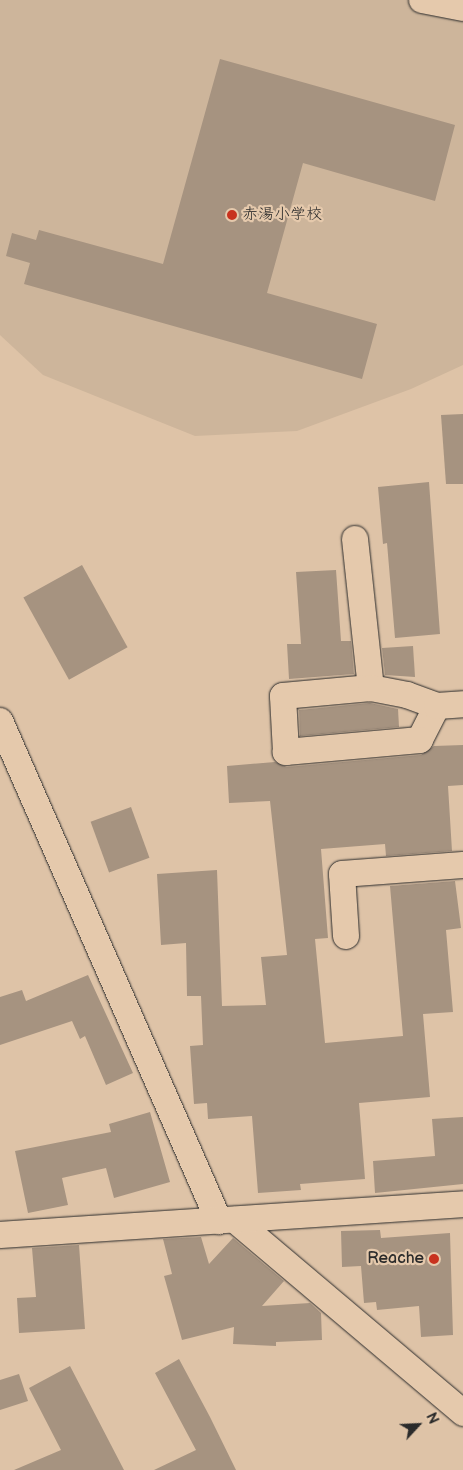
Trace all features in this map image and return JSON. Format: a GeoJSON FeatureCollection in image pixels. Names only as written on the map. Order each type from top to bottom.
{"type":"FeatureCollection","features":[{"type":"Feature","properties":{"kind":"street"},"geometry":{"type":"LineString","coordinates":[[422,0],[463,8]]}},
{"type":"Feature","properties":{"kind":"street"},"geometry":{"type":"LineString","coordinates":[[355,539],[371,688]]}},
{"type":"Feature","properties":{"kind":"street"},"geometry":{"type":"LineString","coordinates":[[437,706],[420,740],[286,752],[283,696],[371,688],[407,695],[437,706],[463,704]]}},
{"type":"Feature","properties":{"kind":"street"},"geometry":{"type":"LineString","coordinates":[[0,722],[227,1220],[463,1413]]}},
{"type":"Feature","properties":{"kind":"street"},"geometry":{"type":"LineString","coordinates":[[346,936],[342,874],[463,865]]}},
{"type":"Feature","properties":{"kind":"street"},"geometry":{"type":"LineString","coordinates":[[0,1235],[463,1204]]}},
{"type":"Feature","properties":{"kind":"shaded area"},"geometry":{"type":"Polygon","coordinates":[[[0,0],[463,0],[463,365],[411,389],[297,431],[195,436],[43,375],[0,335],[0,0]]]}},
{"type":"Feature","properties":{"kind":"building","name":"赤湯小学校"},"geometry":{"type":"Polygon","coordinates":[[[220,59],[455,125],[435,201],[303,163],[267,293],[377,324],[362,379],[24,284],[30,263],[6,256],[12,233],[36,240],[39,230],[163,264],[220,59]]]}},
{"type":"Feature","properties":{"kind":"building"},"geometry":{"type":"Polygon","coordinates":[[[463,414],[463,484],[446,484],[441,415],[463,414]]]}},
{"type":"Feature","properties":{"kind":"building"},"geometry":{"type":"Polygon","coordinates":[[[429,482],[440,634],[395,638],[387,543],[383,544],[378,487],[429,482]]]}},
{"type":"Feature","properties":{"kind":"building"},"geometry":{"type":"Polygon","coordinates":[[[82,565],[128,647],[69,680],[23,597],[82,565]]]}},
{"type":"Feature","properties":{"kind":"building"},"geometry":{"type":"Polygon","coordinates":[[[336,570],[341,641],[351,641],[354,674],[289,679],[287,644],[301,644],[296,572],[336,570]]]}},
{"type":"Feature","properties":{"kind":"building"},"geometry":{"type":"Polygon","coordinates":[[[413,646],[415,677],[385,675],[382,648],[413,646]]]}},
{"type":"Feature","properties":{"kind":"building"},"geometry":{"type":"Polygon","coordinates":[[[370,703],[398,709],[399,727],[300,736],[299,710],[370,703]]]}},
{"type":"Feature","properties":{"kind":"building"},"geometry":{"type":"Polygon","coordinates":[[[463,745],[463,785],[448,786],[452,851],[386,856],[385,844],[321,849],[328,938],[315,939],[325,1043],[403,1036],[390,886],[455,881],[461,928],[446,930],[453,1012],[423,1014],[430,1097],[359,1103],[365,1179],[300,1184],[301,1190],[258,1193],[252,1116],[208,1119],[207,1103],[194,1104],[190,1046],[203,1045],[201,996],[187,996],[186,943],[161,945],[157,874],[217,870],[222,1006],[266,1005],[261,957],[287,955],[270,801],[229,803],[227,766],[275,762],[287,767],[421,755],[434,746],[463,745]]]}},
{"type":"Feature","properties":{"kind":"building"},"geometry":{"type":"Polygon","coordinates":[[[131,807],[149,858],[109,872],[91,822],[131,807]]]}},
{"type":"Feature","properties":{"kind":"building"},"geometry":{"type":"Polygon","coordinates":[[[88,975],[133,1073],[106,1085],[85,1036],[80,1039],[72,1021],[0,1045],[0,997],[22,990],[26,1001],[88,975]]]}},
{"type":"Feature","properties":{"kind":"building"},"geometry":{"type":"Polygon","coordinates":[[[150,1112],[170,1182],[114,1198],[106,1168],[62,1178],[68,1205],[28,1213],[15,1151],[111,1132],[109,1124],[150,1112]]]}},
{"type":"Feature","properties":{"kind":"building"},"geometry":{"type":"Polygon","coordinates":[[[463,1117],[463,1184],[375,1193],[373,1161],[435,1156],[432,1119],[463,1117]]]}},
{"type":"Feature","properties":{"kind":"building"},"geometry":{"type":"Polygon","coordinates":[[[380,1230],[381,1238],[450,1233],[453,1335],[421,1337],[419,1306],[377,1310],[376,1302],[364,1303],[361,1266],[342,1267],[341,1231],[380,1230]]]}},
{"type":"Feature","properties":{"kind":"building"},"geometry":{"type":"Polygon","coordinates":[[[201,1237],[209,1264],[233,1238],[284,1281],[262,1306],[310,1303],[321,1313],[322,1340],[276,1342],[276,1346],[233,1344],[234,1327],[182,1340],[164,1276],[172,1274],[163,1239],[201,1237]]]}},
{"type":"Feature","properties":{"kind":"building"},"geometry":{"type":"Polygon","coordinates":[[[79,1245],[85,1329],[19,1333],[17,1298],[36,1297],[32,1248],[79,1245]]]}},
{"type":"Feature","properties":{"kind":"building"},"geometry":{"type":"Polygon","coordinates":[[[179,1359],[236,1470],[154,1470],[196,1450],[155,1373],[179,1359]]]}},
{"type":"Feature","properties":{"kind":"building"},"geometry":{"type":"Polygon","coordinates":[[[70,1366],[124,1470],[14,1470],[61,1450],[29,1388],[70,1366]]]}},
{"type":"Feature","properties":{"kind":"building"},"geometry":{"type":"Polygon","coordinates":[[[19,1374],[28,1401],[0,1410],[0,1380],[19,1374]]]}},
{"type":"Feature","properties":{"kind":"place","name":"赤湯小学校"},"geometry":{"type":"Point","coordinates":[232,215]}},
{"type":"Feature","properties":{"kind":"place","name":"Reache"},"geometry":{"type":"Point","coordinates":[434,1259]}}]}
